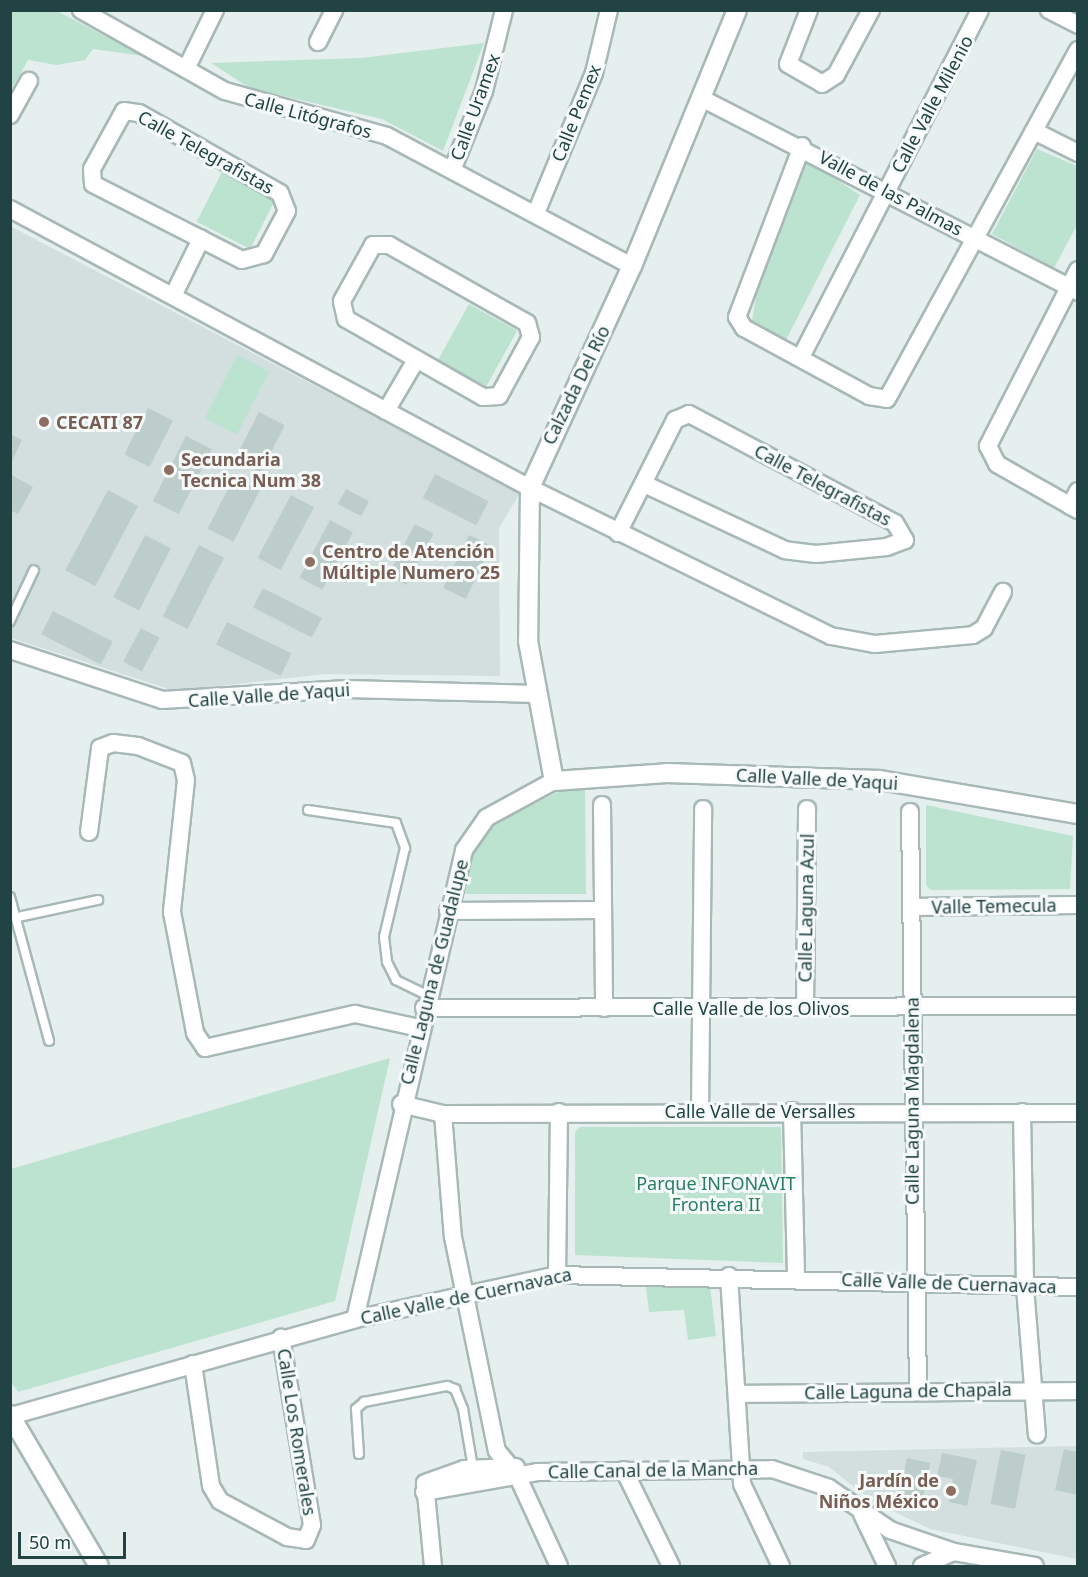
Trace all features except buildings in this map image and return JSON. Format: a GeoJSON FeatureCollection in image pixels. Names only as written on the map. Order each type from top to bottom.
{"type":"FeatureCollection","features":[{"type":"Feature","properties":{"kind":"street"},"geometry":{"type":"LineString","coordinates":[[186,69],[215,10]]}},
{"type":"Feature","properties":{"kind":"street"},"geometry":{"type":"LineString","coordinates":[[318,42],[334,10]]}},
{"type":"Feature","properties":{"kind":"street","name":"Calle Uramex"},"geometry":{"type":"LineString","coordinates":[[453,168],[484,91],[504,10]]}},
{"type":"Feature","properties":{"kind":"street","name":"Calle Pemex"},"geometry":{"type":"LineString","coordinates":[[536,213],[594,73],[609,10]]}},
{"type":"Feature","properties":{"kind":"street","name":"Calzada Del Río"},"geometry":{"type":"LineString","coordinates":[[554,781],[536,694],[526,592],[530,488],[632,266],[703,99],[736,10]]}},
{"type":"Feature","properties":{"kind":"street"},"geometry":{"type":"LineString","coordinates":[[809,10],[788,64],[822,84],[836,75],[871,10]]}},
{"type":"Feature","properties":{"kind":"street","name":"Calle Valle Milenio"},"geometry":{"type":"LineString","coordinates":[[801,357],[980,10]]}},
{"type":"Feature","properties":{"kind":"street"},"geometry":{"type":"LineString","coordinates":[[1049,10],[1077,25]]}},
{"type":"Feature","properties":{"kind":"street","name":"Calle Litógrafos"},"geometry":{"type":"LineString","coordinates":[[91,13],[186,69],[246,99],[387,136],[453,168],[632,266]]}},
{"type":"Feature","properties":{"kind":"street"},"geometry":{"type":"LineString","coordinates":[[802,146],[737,309],[744,328],[801,357],[868,396],[887,399],[895,391],[974,238],[1077,50]]}},
{"type":"Feature","properties":{"kind":"street"},"geometry":{"type":"LineString","coordinates":[[10,115],[29,81]]}},
{"type":"Feature","properties":{"kind":"street","name":"Valle de las Palmas"},"geometry":{"type":"LineString","coordinates":[[703,99],[802,146],[1073,290]]}},
{"type":"Feature","properties":{"kind":"street","name":"Calle Telegrafistas"},"geometry":{"type":"LineString","coordinates":[[124,111],[140,113],[223,160],[280,193],[287,204],[277,233],[257,260],[242,260],[201,239],[93,184],[92,169],[124,111]]}},
{"type":"Feature","properties":{"kind":"street"},"geometry":{"type":"LineString","coordinates":[[1034,131],[1077,153]]}},
{"type":"Feature","properties":{"kind":"street"},"geometry":{"type":"LineString","coordinates":[[10,209],[530,488],[618,533],[846,641],[974,635],[984,628],[1003,592]]}},
{"type":"Feature","properties":{"kind":"street"},"geometry":{"type":"LineString","coordinates":[[173,296],[201,239]]}},
{"type":"Feature","properties":{"kind":"street"},"geometry":{"type":"LineString","coordinates":[[389,245],[522,318],[531,329],[505,391],[492,399],[416,360],[355,326],[342,311],[342,301],[373,246],[389,245]]}},
{"type":"Feature","properties":{"kind":"street"},"geometry":{"type":"LineString","coordinates":[[1075,502],[998,464],[989,453],[990,438],[1073,290],[1077,270]]}},
{"type":"Feature","properties":{"kind":"street"},"geometry":{"type":"LineString","coordinates":[[386,411],[416,360]]}},
{"type":"Feature","properties":{"kind":"street","name":"Calle Telegrafistas"},"geometry":{"type":"LineString","coordinates":[[618,533],[675,420],[689,414],[895,523],[905,540],[887,547],[800,553],[644,484]]}},
{"type":"Feature","properties":{"kind":"street","name":"Calle Valle de Yaqui"},"geometry":{"type":"LineString","coordinates":[[10,650],[162,700],[347,689],[536,694]]}},
{"type":"Feature","properties":{"kind":"street"},"geometry":{"type":"LineString","coordinates":[[90,832],[100,748],[131,745],[182,763],[186,780],[172,912],[195,1033],[205,1048],[355,1014],[420,1028]]}},
{"type":"Feature","properties":{"kind":"street","name":"Calle Valle de Yaqui"},"geometry":{"type":"LineString","coordinates":[[554,781],[667,773],[879,780],[1077,814]]}},
{"type":"Feature","properties":{"kind":"street","name":"Calle Laguna de Guadalupe"},"geometry":{"type":"LineString","coordinates":[[355,1319],[401,1104],[460,861],[475,830],[501,807],[554,781]]}},
{"type":"Feature","properties":{"kind":"street"},"geometry":{"type":"LineString","coordinates":[[602,805],[604,1008]]}},
{"type":"Feature","properties":{"kind":"street"},"geometry":{"type":"LineString","coordinates":[[700,1112],[703,809]]}},
{"type":"Feature","properties":{"kind":"street","name":"Calle Laguna Azul"},"geometry":{"type":"LineString","coordinates":[[805,1007],[807,809]]}},
{"type":"Feature","properties":{"kind":"street","name":"Calle Laguna Magdalena"},"geometry":{"type":"LineString","coordinates":[[910,812],[913,1282],[918,1390]]}},
{"type":"Feature","properties":{"kind":"street","name":"Valle Temecula"},"geometry":{"type":"LineString","coordinates":[[911,907],[1077,904]]}},
{"type":"Feature","properties":{"kind":"street"},"geometry":{"type":"LineString","coordinates":[[448,911],[602,910]]}},
{"type":"Feature","properties":{"kind":"street","name":"Calle Valle de los Olivos"},"geometry":{"type":"LineString","coordinates":[[425,1002],[604,1008],[1077,1007]]}},
{"type":"Feature","properties":{"kind":"street","name":"Calle Laguna de Guadalupe"},"geometry":{"type":"LineString","coordinates":[[401,1104],[443,1114]]}},
{"type":"Feature","properties":{"kind":"street"},"geometry":{"type":"LineString","coordinates":[[792,1111],[796,1278]]}},
{"type":"Feature","properties":{"kind":"street","name":"Calle Valle de Versalles"},"geometry":{"type":"LineString","coordinates":[[443,1114],[792,1111],[1077,1113]]}},
{"type":"Feature","properties":{"kind":"street"},"geometry":{"type":"LineString","coordinates":[[556,1275],[559,1112]]}},
{"type":"Feature","properties":{"kind":"street"},"geometry":{"type":"LineString","coordinates":[[1022,1112],[1025,1287],[1037,1435]]}},
{"type":"Feature","properties":{"kind":"street"},"geometry":{"type":"LineString","coordinates":[[443,1114],[448,1200],[497,1451],[513,1470],[559,1566]]}},
{"type":"Feature","properties":{"kind":"street","name":"Calle Valle de Cuernavaca"},"geometry":{"type":"LineString","coordinates":[[11,1415],[281,1338],[355,1319],[556,1275],[729,1276],[1077,1287]]}},
{"type":"Feature","properties":{"kind":"street"},"geometry":{"type":"LineString","coordinates":[[729,1276],[743,1466],[742,1484],[781,1566]]}},
{"type":"Feature","properties":{"kind":"street","name":"Calle Los Romerales"},"geometry":{"type":"LineString","coordinates":[[193,1364],[211,1486],[220,1500],[287,1537],[306,1540],[312,1525],[281,1338]]}},
{"type":"Feature","properties":{"kind":"street","name":"Calle Laguna de Chapala"},"geometry":{"type":"LineString","coordinates":[[738,1394],[1033,1388],[1077,1391]]}},
{"type":"Feature","properties":{"kind":"street"},"geometry":{"type":"LineString","coordinates":[[11,1415],[99,1566]]}},
{"type":"Feature","properties":{"kind":"street","name":"Calle Canal de la Mancha"},"geometry":{"type":"LineString","coordinates":[[433,1566],[424,1492],[431,1477],[513,1470],[537,1472],[743,1466],[801,1476],[829,1488],[862,1513],[890,1530],[954,1552],[1035,1566]]}},
{"type":"Feature","properties":{"kind":"street"},"geometry":{"type":"LineString","coordinates":[[624,1470],[671,1566]]}},
{"type":"Feature","properties":{"kind":"street"},"geometry":{"type":"LineString","coordinates":[[862,1513],[887,1566]]}},
{"type":"Feature","properties":{"kind":"street"},"geometry":{"type":"LineString","coordinates":[[922,1566],[954,1552]]}},
{"type":"Feature","properties":{"kind":"lane"},"geometry":{"type":"LineString","coordinates":[[10,621],[34,570]]}},
{"type":"Feature","properties":{"kind":"lane"},"geometry":{"type":"LineString","coordinates":[[308,810],[396,823],[405,848],[384,937],[387,962],[396,980],[425,1002]]}},
{"type":"Feature","properties":{"kind":"lane"},"geometry":{"type":"LineString","coordinates":[[10,897],[18,917],[49,1041]]}},
{"type":"Feature","properties":{"kind":"lane"},"geometry":{"type":"LineString","coordinates":[[18,917],[98,900]]}},
{"type":"Feature","properties":{"kind":"lane"},"geometry":{"type":"LineString","coordinates":[[359,1454],[356,1409],[364,1402],[447,1386],[455,1389],[463,1409],[467,1473]]}},
{"type":"Feature","properties":{"kind":"shaded area"},"geometry":{"type":"Polygon","coordinates":[[[10,226],[520,493],[499,528],[500,676],[325,674],[175,691],[11,638],[10,226]]]}},
{"type":"Feature","properties":{"kind":"shaded area","name":"Jardín de Niños México"},"geometry":{"type":"Polygon","coordinates":[[[1077,1446],[1077,1559],[930,1529],[872,1501],[829,1467],[803,1459],[803,1452],[1077,1446]]]}},
{"type":"Feature","properties":{"kind":"green space"},"geometry":{"type":"Polygon","coordinates":[[[11,10],[57,11],[143,56],[93,49],[85,60],[57,65],[28,60],[11,90],[11,10]]]}},
{"type":"Feature","properties":{"kind":"green space"},"geometry":{"type":"Polygon","coordinates":[[[484,43],[443,151],[382,119],[250,88],[211,63],[361,58],[484,43]]]}},
{"type":"Feature","properties":{"kind":"green space"},"geometry":{"type":"Polygon","coordinates":[[[1037,149],[1077,166],[1077,225],[1054,268],[992,234],[1037,149]]]}},
{"type":"Feature","properties":{"kind":"green space"},"geometry":{"type":"Polygon","coordinates":[[[805,159],[860,195],[786,340],[752,321],[760,272],[805,159]]]}},
{"type":"Feature","properties":{"kind":"green space"},"geometry":{"type":"Polygon","coordinates":[[[223,170],[276,197],[250,249],[197,222],[223,170]]]}},
{"type":"Feature","properties":{"kind":"green space"},"geometry":{"type":"Polygon","coordinates":[[[469,304],[517,331],[486,387],[438,360],[469,304]]]}},
{"type":"Feature","properties":{"kind":"green space"},"geometry":{"type":"Polygon","coordinates":[[[237,355],[269,371],[237,435],[205,418],[237,355]]]}},
{"type":"Feature","properties":{"kind":"green space"},"geometry":{"type":"Polygon","coordinates":[[[562,790],[585,790],[586,894],[465,894],[473,855],[487,828],[562,790]]]}},
{"type":"Feature","properties":{"kind":"green space"},"geometry":{"type":"Polygon","coordinates":[[[926,805],[1073,836],[1070,889],[931,890],[926,885],[926,805]]]}},
{"type":"Feature","properties":{"kind":"green space"},"geometry":{"type":"Polygon","coordinates":[[[390,1058],[335,1301],[18,1392],[10,1380],[11,1169],[390,1058]]]}},
{"type":"Feature","properties":{"kind":"green space","name":"Parque INFONAVIT Frontera II"},"geometry":{"type":"Polygon","coordinates":[[[580,1127],[781,1127],[783,1263],[575,1255],[575,1132],[580,1127]]]}},
{"type":"Feature","properties":{"kind":"green space"},"geometry":{"type":"Polygon","coordinates":[[[646,1286],[710,1286],[716,1336],[688,1340],[684,1310],[649,1312],[646,1286]]]}},
{"type":"Feature","properties":{"kind":"place","name":"CECATI 87"},"geometry":{"type":"Point","coordinates":[44,422]}},
{"type":"Feature","properties":{"kind":"place","name":"Secundaria Tecnica Num 38"},"geometry":{"type":"Point","coordinates":[169,470]}},
{"type":"Feature","properties":{"kind":"place","name":"Centro de Atención Múltiple Numero 25"},"geometry":{"type":"Point","coordinates":[310,562]}},
{"type":"Feature","properties":{"kind":"place","name":"Jardín de Niños México"},"geometry":{"type":"Point","coordinates":[951,1491]}}]}
